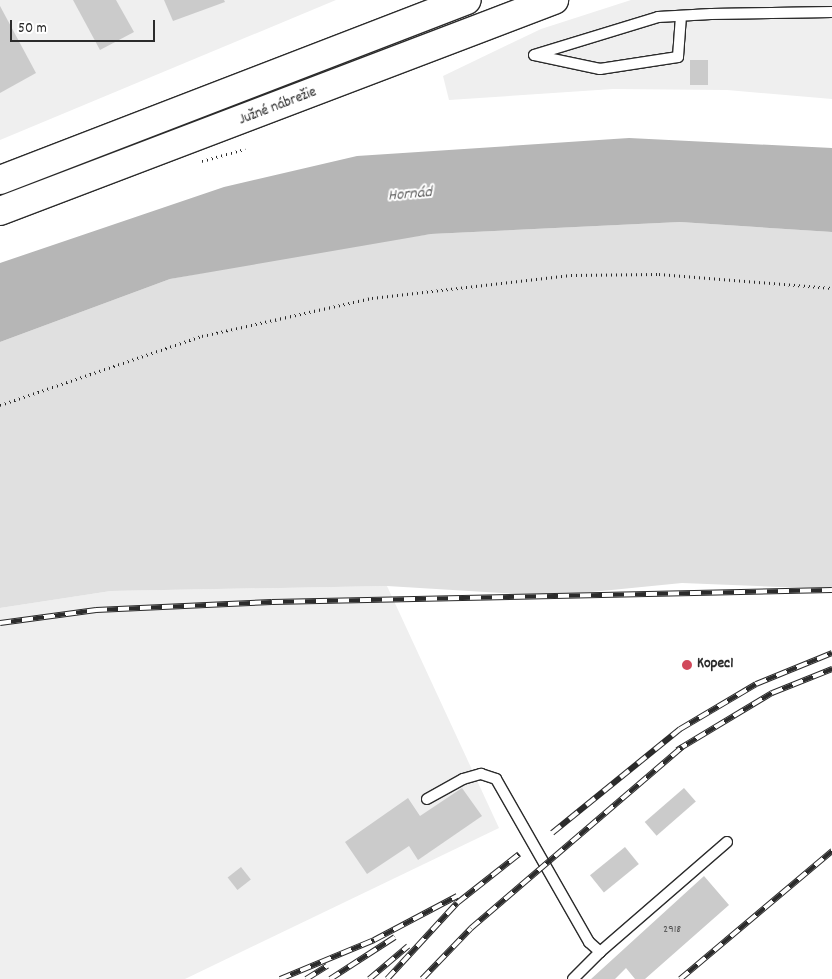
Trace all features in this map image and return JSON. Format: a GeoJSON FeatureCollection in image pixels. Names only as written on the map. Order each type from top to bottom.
{"type":"FeatureCollection","features":[{"type":"Feature","properties":{"kind":"highway","name":"Južné nábrežie"},"geometry":{"type":"LineString","coordinates":[[0,180],[467,0]]}},
{"type":"Feature","properties":{"kind":"highway","name":"Južné nábrežie"},"geometry":{"type":"LineString","coordinates":[[0,211],[554,0]]}},
{"type":"Feature","properties":{"kind":"lane"},"geometry":{"type":"LineString","coordinates":[[681,16],[678,57],[600,69],[534,55],[658,17],[681,16],[832,12]]}},
{"type":"Feature","properties":{"kind":"lane"},"geometry":{"type":"LineString","coordinates":[[427,799],[463,779],[481,774],[496,778],[589,942],[600,952]]}},
{"type":"Feature","properties":{"kind":"lane"},"geometry":{"type":"LineString","coordinates":[[573,979],[600,952],[727,842]]}},
{"type":"Feature","properties":{"kind":"path"},"geometry":{"type":"LineString","coordinates":[[0,405],[202,336],[372,298],[571,275],[659,274],[832,288]]}},
{"type":"Feature","properties":{"kind":"shaded area"},"geometry":{"type":"Polygon","coordinates":[[[0,0],[336,0],[0,140],[0,0]]]}},
{"type":"Feature","properties":{"kind":"shaded area"},"geometry":{"type":"Polygon","coordinates":[[[631,0],[832,0],[832,99],[727,90],[613,89],[449,100],[443,76],[541,29],[631,0]]]}},
{"type":"Feature","properties":{"kind":"shaded area"},"geometry":{"type":"Polygon","coordinates":[[[680,222],[832,232],[832,589],[682,583],[551,596],[387,586],[111,591],[0,608],[0,342],[170,279],[339,247],[431,234],[680,222]]]}},
{"type":"Feature","properties":{"kind":"shaded area"},"geometry":{"type":"Polygon","coordinates":[[[387,586],[499,828],[185,979],[0,979],[0,608],[111,591],[387,586]]]}},
{"type":"Feature","properties":{"kind":"water","name":"Hornád"},"geometry":{"type":"Polygon","coordinates":[[[629,138],[832,148],[832,232],[680,222],[431,234],[170,279],[0,342],[0,263],[224,187],[357,156],[629,138]]]}},
{"type":"Feature","properties":{"kind":"building"},"geometry":{"type":"Polygon","coordinates":[[[73,0],[116,0],[134,32],[100,50],[73,0]]]}},
{"type":"Feature","properties":{"kind":"building"},"geometry":{"type":"Polygon","coordinates":[[[164,0],[224,0],[225,2],[173,21],[164,0]]]}},
{"type":"Feature","properties":{"kind":"building"},"geometry":{"type":"Polygon","coordinates":[[[0,6],[36,73],[0,93],[0,6]]]}},
{"type":"Feature","properties":{"kind":"building"},"geometry":{"type":"Polygon","coordinates":[[[690,60],[708,60],[708,85],[690,85],[690,60]]]}},
{"type":"Feature","properties":{"kind":"building"},"geometry":{"type":"Polygon","coordinates":[[[462,788],[482,816],[418,860],[409,846],[367,874],[345,842],[408,798],[420,816],[462,788]]]}},
{"type":"Feature","properties":{"kind":"building"},"geometry":{"type":"Polygon","coordinates":[[[684,788],[696,802],[657,836],[645,822],[684,788]]]}},
{"type":"Feature","properties":{"kind":"building"},"geometry":{"type":"Polygon","coordinates":[[[625,847],[639,864],[604,892],[590,875],[625,847]]]}},
{"type":"Feature","properties":{"kind":"building"},"geometry":{"type":"Polygon","coordinates":[[[241,867],[251,880],[237,890],[228,877],[241,867]]]}},
{"type":"Feature","properties":{"kind":"building"},"geometry":{"type":"Polygon","coordinates":[[[704,876],[729,905],[645,979],[635,979],[626,968],[615,979],[591,979],[704,876]]]}},
{"type":"Feature","properties":{"kind":"railway"},"geometry":{"type":"LineString","coordinates":[[0,623],[96,610],[272,602],[832,590]]}},
{"type":"Feature","properties":{"kind":"railway"},"geometry":{"type":"LineString","coordinates":[[552,833],[680,729],[756,684],[832,653]]}},
{"type":"Feature","properties":{"kind":"railway"},"geometry":{"type":"LineString","coordinates":[[677,750],[772,693],[832,669]]}},
{"type":"Feature","properties":{"kind":"railway"},"geometry":{"type":"LineString","coordinates":[[422,979],[471,928],[682,747]]}},
{"type":"Feature","properties":{"kind":"railway"},"geometry":{"type":"LineString","coordinates":[[680,979],[832,851]]}},
{"type":"Feature","properties":{"kind":"railway"},"geometry":{"type":"LineString","coordinates":[[387,979],[457,903],[519,854]]}},
{"type":"Feature","properties":{"kind":"railway"},"geometry":{"type":"LineString","coordinates":[[280,979],[374,940],[457,896]]}},
{"type":"Feature","properties":{"kind":"railway"},"geometry":{"type":"LineString","coordinates":[[330,979],[395,937]]}},
{"type":"Feature","properties":{"kind":"railway"},"geometry":{"type":"LineString","coordinates":[[369,979],[408,946]]}},
{"type":"Feature","properties":{"kind":"railway"},"geometry":{"type":"LineString","coordinates":[[306,979],[327,966]]}},
{"type":"Feature","properties":{"kind":"place","name":"Kopec1"},"geometry":{"type":"Point","coordinates":[687,665]}}]}
